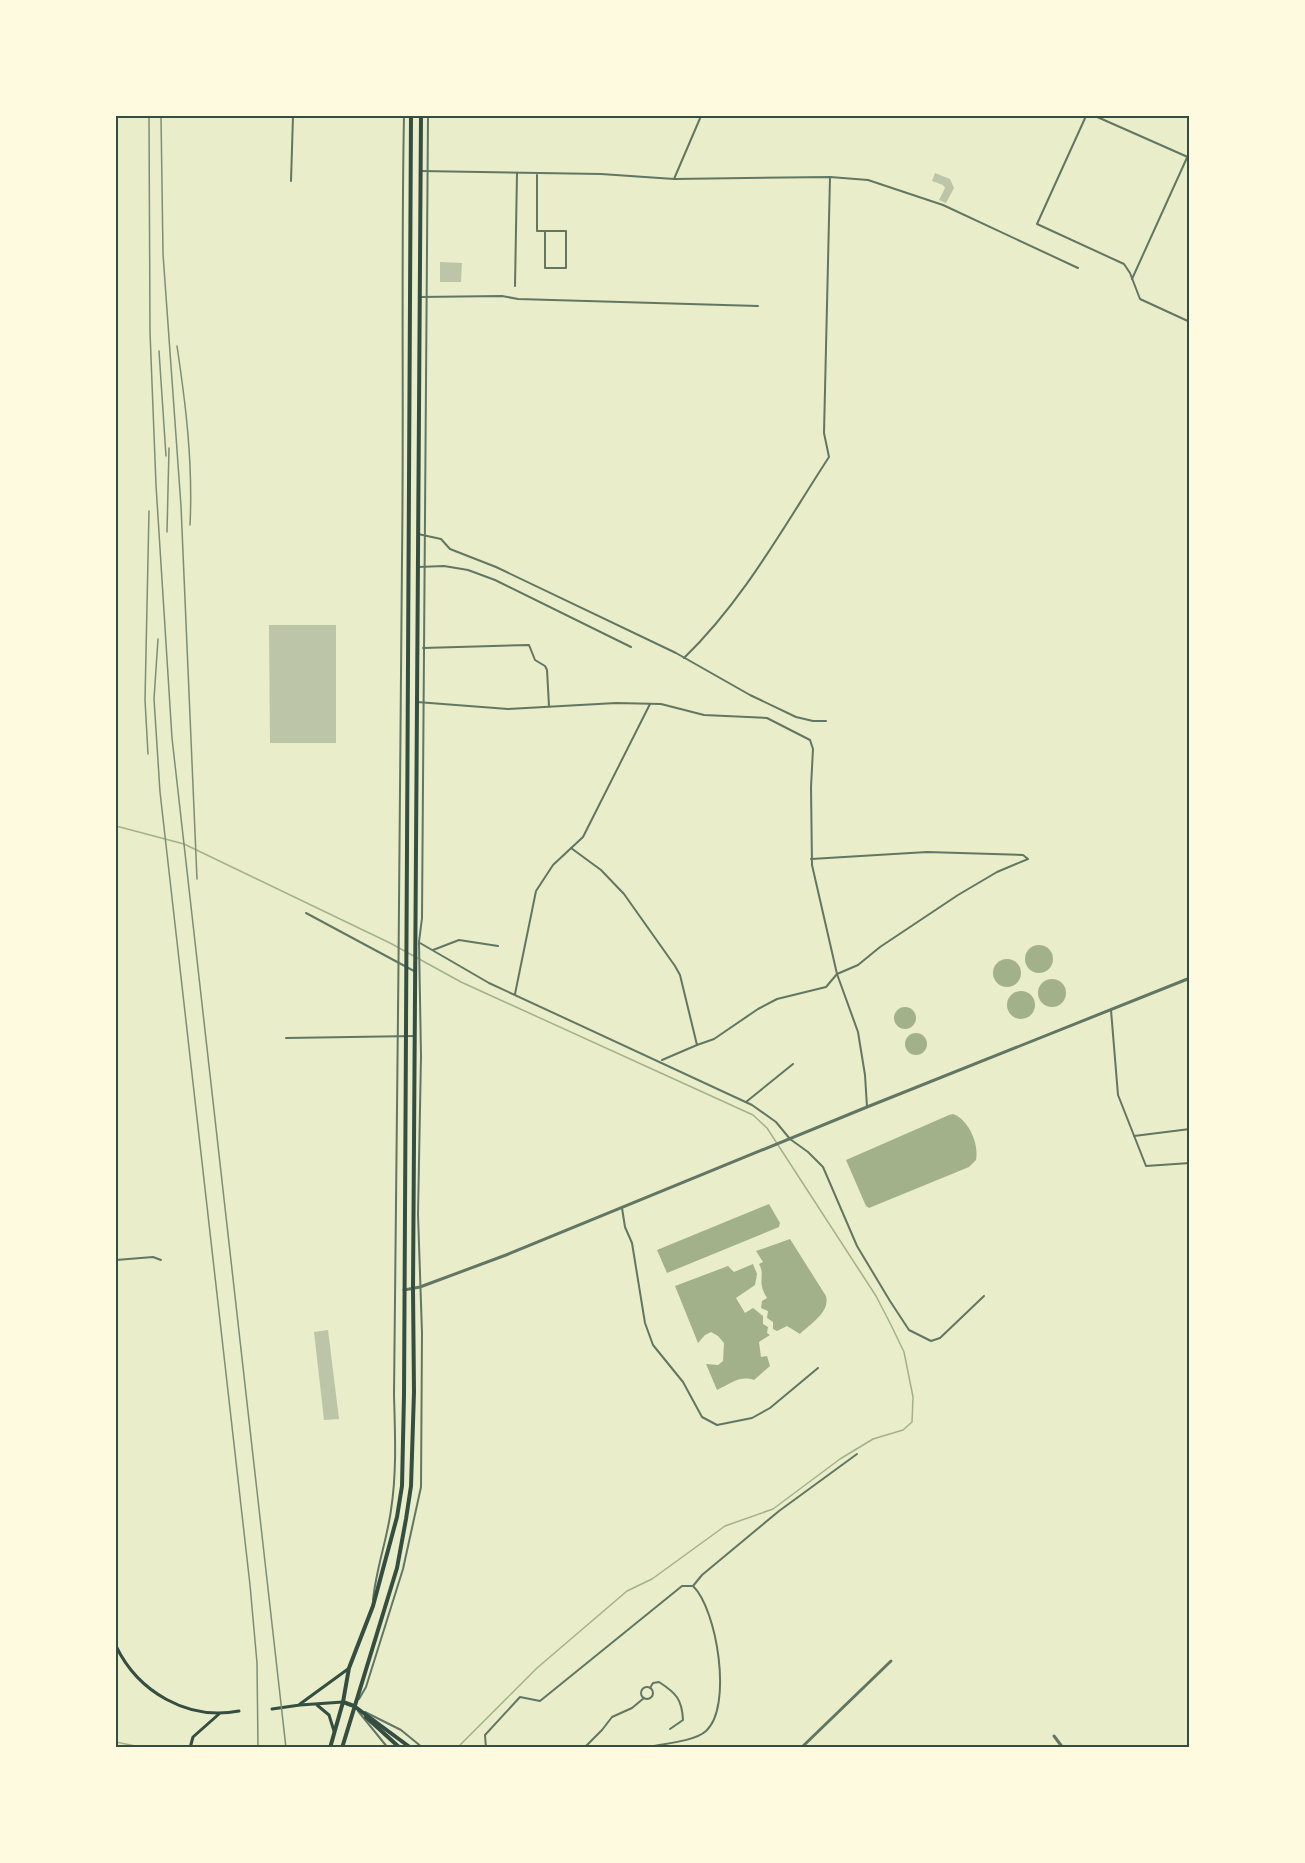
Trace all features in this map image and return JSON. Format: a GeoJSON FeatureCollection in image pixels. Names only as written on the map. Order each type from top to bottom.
{"type":"FeatureCollection","features":[{"type":"Feature","properties":{"kind":"main road"},"geometry":{"type":"LineString","coordinates":[[330,1748],[343,1702],[349,1668],[373,1606],[398,1517],[402,1486],[411,116]]}},
{"type":"Feature","properties":{"kind":"main road"},"geometry":{"type":"LineString","coordinates":[[342,1747],[397,1568],[411,1486],[414,1392],[421,116]]}},
{"type":"Feature","properties":{"kind":"main road"},"geometry":{"type":"LineString","coordinates":[[411,161],[420,161]]}},
{"type":"Feature","properties":{"kind":"main road"},"geometry":{"type":"LineString","coordinates":[[405,1117],[414,1117]]}},
{"type":"Feature","properties":{"kind":"main road"},"geometry":{"type":"LineString","coordinates":[[116,1646],[134,1674],[147,1687],[168,1701],[190,1709],[219,1714],[239,1711]]}},
{"type":"Feature","properties":{"kind":"main road"},"geometry":{"type":"LineString","coordinates":[[300,1705],[349,1668]]}},
{"type":"Feature","properties":{"kind":"main road"},"geometry":{"type":"LineString","coordinates":[[272,1709],[343,1702],[354,1706],[397,1735],[411,1748]]}},
{"type":"Feature","properties":{"kind":"main road"},"geometry":{"type":"LineString","coordinates":[[315,1705],[329,1715],[334,1732]]}},
{"type":"Feature","properties":{"kind":"main road"},"geometry":{"type":"LineString","coordinates":[[354,1706],[400,1748]]}},
{"type":"Feature","properties":{"kind":"main road"},"geometry":{"type":"LineString","coordinates":[[190,1748],[191,1741],[219,1714]]}},
{"type":"Feature","properties":{"kind":"street"},"geometry":{"type":"LineString","coordinates":[[291,181],[293,116]]}},
{"type":"Feature","properties":{"kind":"street"},"geometry":{"type":"LineString","coordinates":[[373,1606],[375,1575],[391,1512],[394,1482],[404,116]]}},
{"type":"Feature","properties":{"kind":"street"},"geometry":{"type":"LineString","coordinates":[[428,116],[425,566],[419,702],[507,709],[616,703],[661,704],[704,715],[767,718],[810,740],[813,749],[811,859],[837,974],[858,1032],[865,1075],[867,1107]]}},
{"type":"Feature","properties":{"kind":"street"},"geometry":{"type":"LineString","coordinates":[[674,179],[701,116]]}},
{"type":"Feature","properties":{"kind":"street"},"geometry":{"type":"LineString","coordinates":[[1086,116],[1037,224],[1124,264],[1138,296],[1143,301],[1190,322]]}},
{"type":"Feature","properties":{"kind":"street"},"geometry":{"type":"LineString","coordinates":[[1095,116],[1188,157]]}},
{"type":"Feature","properties":{"kind":"street"},"geometry":{"type":"LineString","coordinates":[[1132,279],[1190,151]]}},
{"type":"Feature","properties":{"kind":"street"},"geometry":{"type":"LineString","coordinates":[[420,171],[601,174],[674,179],[830,177],[868,180],[943,206],[1078,268]]}},
{"type":"Feature","properties":{"kind":"street"},"geometry":{"type":"LineString","coordinates":[[515,286],[517,173]]}},
{"type":"Feature","properties":{"kind":"street"},"geometry":{"type":"LineString","coordinates":[[537,173],[537,231],[545,231],[566,231],[566,268],[545,268],[545,231]]}},
{"type":"Feature","properties":{"kind":"street"},"geometry":{"type":"LineString","coordinates":[[684,658],[709,634],[733,604],[829,457],[824,433],[830,177]]}},
{"type":"Feature","properties":{"kind":"street"},"geometry":{"type":"LineString","coordinates":[[419,297],[502,296],[518,300],[758,306]]}},
{"type":"Feature","properties":{"kind":"street"},"geometry":{"type":"LineString","coordinates":[[418,534],[441,539],[450,549],[496,567],[684,658],[750,695],[796,717],[826,721]]}},
{"type":"Feature","properties":{"kind":"street"},"geometry":{"type":"LineString","coordinates":[[418,567],[444,566],[468,570],[495,580],[631,647]]}},
{"type":"Feature","properties":{"kind":"street"},"geometry":{"type":"LineString","coordinates":[[423,648],[529,645],[535,660],[547,670],[549,707]]}},
{"type":"Feature","properties":{"kind":"street"},"geometry":{"type":"LineString","coordinates":[[515,994],[536,891],[546,873],[583,837],[650,704]]}},
{"type":"Feature","properties":{"kind":"street"},"geometry":{"type":"LineString","coordinates":[[571,848],[601,870],[624,894],[675,966],[680,975],[697,1044]]}},
{"type":"Feature","properties":{"kind":"street"},"geometry":{"type":"LineString","coordinates":[[662,1060],[714,1039],[777,999],[826,987],[837,974],[858,965],[888,942],[968,889],[997,872],[1028,859],[1023,855],[927,852],[811,859]]}},
{"type":"Feature","properties":{"kind":"street"},"geometry":{"type":"LineString","coordinates":[[306,913],[417,968],[421,1056],[418,1214],[421,1487],[403,1569],[366,1687],[354,1706]]}},
{"type":"Feature","properties":{"kind":"street"},"geometry":{"type":"LineString","coordinates":[[406,935],[417,944],[433,950],[489,983],[746,1102],[776,1122],[788,1139],[808,1152],[823,1167],[857,1246],[909,1330],[931,1341],[940,1338],[984,1296]]}},
{"type":"Feature","properties":{"kind":"street"},"geometry":{"type":"LineString","coordinates":[[433,950],[459,940],[498,946]]}},
{"type":"Feature","properties":{"kind":"street"},"geometry":{"type":"LineString","coordinates":[[395,1290],[420,1287],[506,1255],[1190,978]]}},
{"type":"Feature","properties":{"kind":"street"},"geometry":{"type":"LineString","coordinates":[[1111,1010],[1118,1095],[1146,1166],[1190,1163]]}},
{"type":"Feature","properties":{"kind":"street"},"geometry":{"type":"LineString","coordinates":[[286,1038],[415,1036]]}},
{"type":"Feature","properties":{"kind":"street"},"geometry":{"type":"LineString","coordinates":[[746,1102],[793,1064]]}},
{"type":"Feature","properties":{"kind":"street"},"geometry":{"type":"LineString","coordinates":[[1134,1136],[1190,1129]]}},
{"type":"Feature","properties":{"kind":"street"},"geometry":{"type":"LineString","coordinates":[[622,1208],[625,1227],[632,1243],[645,1323],[653,1345],[683,1382],[702,1418],[717,1425],[752,1418],[770,1408],[818,1368]]}},
{"type":"Feature","properties":{"kind":"street"},"geometry":{"type":"LineString","coordinates":[[116,1260],[153,1257],[161,1260]]}},
{"type":"Feature","properties":{"kind":"street"},"geometry":{"type":"LineString","coordinates":[[693,1586],[702,1575],[779,1510],[857,1454]]}},
{"type":"Feature","properties":{"kind":"street"},"geometry":{"type":"LineString","coordinates":[[486,1748],[485,1735],[520,1697],[540,1701],[682,1586],[693,1586]]}},
{"type":"Feature","properties":{"kind":"street"},"geometry":{"type":"LineString","coordinates":[[644,1748],[704,1733],[711,1726],[715,1716],[719,1696],[719,1656],[715,1631],[705,1605],[693,1586]]}},
{"type":"Feature","properties":{"kind":"street"},"geometry":{"type":"LineString","coordinates":[[801,1748],[891,1661]]}},
{"type":"Feature","properties":{"kind":"street"},"geometry":{"type":"LineString","coordinates":[[650,1688],[653,1683],[659,1682],[676,1694],[683,1720],[670,1730]]}},
{"type":"Feature","properties":{"kind":"street"},"geometry":{"type":"LineString","coordinates":[[644,1698],[641,1694],[642,1690],[646,1687],[650,1688]]}},
{"type":"Feature","properties":{"kind":"street"},"geometry":{"type":"LineString","coordinates":[[584,1748],[612,1717],[632,1708],[644,1698],[648,1699],[652,1696],[653,1692],[650,1688]]}},
{"type":"Feature","properties":{"kind":"street"},"geometry":{"type":"LineString","coordinates":[[354,1706],[401,1730],[423,1748]]}},
{"type":"Feature","properties":{"kind":"street"},"geometry":{"type":"LineString","coordinates":[[354,1706],[388,1747]]}},
{"type":"Feature","properties":{"kind":"street"},"geometry":{"type":"LineString","coordinates":[[1054,1736],[1063,1748]]}},
{"type":"Feature","properties":{"kind":"shaded area"},"geometry":{"type":"Polygon","coordinates":[[[1039,945],[1049,949],[1053,959],[1049,969],[1039,973],[1029,969],[1025,959],[1029,949],[1039,945]]]}},
{"type":"Feature","properties":{"kind":"shaded area"},"geometry":{"type":"Polygon","coordinates":[[[1007,959],[1017,963],[1021,973],[1017,983],[1007,987],[997,983],[993,973],[997,963],[1007,959]]]}},
{"type":"Feature","properties":{"kind":"shaded area"},"geometry":{"type":"Polygon","coordinates":[[[1052,979],[1062,983],[1066,993],[1062,1003],[1052,1007],[1042,1003],[1038,993],[1042,983],[1052,979]]]}},
{"type":"Feature","properties":{"kind":"shaded area"},"geometry":{"type":"Polygon","coordinates":[[[1021,991],[1031,995],[1035,1005],[1031,1015],[1021,1019],[1011,1015],[1007,1005],[1011,995],[1021,991]]]}},
{"type":"Feature","properties":{"kind":"shaded area"},"geometry":{"type":"Polygon","coordinates":[[[905,1007],[913,1010],[916,1018],[913,1026],[905,1029],[897,1026],[894,1018],[897,1010],[905,1007]]]}},
{"type":"Feature","properties":{"kind":"shaded area"},"geometry":{"type":"Polygon","coordinates":[[[916,1033],[924,1036],[927,1044],[924,1052],[916,1055],[908,1052],[905,1044],[908,1036],[916,1033]]]}},
{"type":"Feature","properties":{"kind":"shaded area"},"geometry":{"type":"Polygon","coordinates":[[[953,1114],[964,1121],[972,1133],[976,1147],[976,1160],[969,1167],[869,1208],[866,1206],[846,1160],[953,1114]]]}},
{"type":"Feature","properties":{"kind":"shaded area"},"geometry":{"type":"Polygon","coordinates":[[[769,1204],[780,1223],[779,1227],[667,1273],[657,1250],[769,1204]]]}},
{"type":"Feature","properties":{"kind":"shaded area"},"geometry":{"type":"Polygon","coordinates":[[[790,1239],[826,1296],[822,1313],[800,1334],[787,1326],[777,1331],[773,1329],[773,1322],[767,1318],[768,1311],[761,1308],[762,1301],[767,1298],[761,1283],[762,1272],[759,1264],[763,1262],[756,1251],[790,1239]]]}},
{"type":"Feature","properties":{"kind":"shaded area"},"geometry":{"type":"Polygon","coordinates":[[[753,1264],[757,1274],[755,1285],[736,1298],[745,1313],[753,1308],[763,1316],[763,1324],[768,1327],[767,1333],[770,1335],[759,1342],[761,1357],[767,1356],[770,1366],[754,1380],[740,1379],[717,1390],[706,1364],[718,1365],[723,1361],[724,1343],[711,1332],[698,1343],[675,1286],[728,1266],[734,1272],[753,1264]]]}},
{"type":"Feature","properties":{"kind":"building"},"geometry":{"type":"Polygon","coordinates":[[[935,173],[950,179],[954,188],[946,203],[939,200],[945,188],[932,181],[935,173]]]}},
{"type":"Feature","properties":{"kind":"building"},"geometry":{"type":"Polygon","coordinates":[[[440,262],[462,263],[461,282],[440,282],[440,262]]]}},
{"type":"Feature","properties":{"kind":"building"},"geometry":{"type":"Polygon","coordinates":[[[269,625],[336,625],[336,743],[270,743],[269,625]]]}},
{"type":"Feature","properties":{"kind":"building"},"geometry":{"type":"Polygon","coordinates":[[[328,1330],[339,1419],[324,1420],[314,1332],[328,1330]]]}},
{"type":"Feature","properties":{"kind":"waterway"},"geometry":{"type":"LineString","coordinates":[[116,826],[184,844],[390,943],[461,982],[753,1115],[767,1128],[876,1296],[904,1352],[913,1397],[912,1422],[903,1430],[873,1439],[840,1459],[773,1509],[725,1526],[652,1579],[627,1591],[537,1668],[457,1748]]}},
{"type":"Feature","properties":{"kind":"waterway"},"geometry":{"type":"LineString","coordinates":[[116,1742],[145,1748]]}},
{"type":"Feature","properties":{"kind":"waterway"},"geometry":{"type":"LineString","coordinates":[[233,1748],[244,1747]]}},
{"type":"Feature","properties":{"kind":"railway"},"geometry":{"type":"LineString","coordinates":[[149,116],[150,332],[156,485],[172,738],[286,1748]]}},
{"type":"Feature","properties":{"kind":"railway"},"geometry":{"type":"LineString","coordinates":[[161,116],[163,254],[181,506],[197,879]]}},
{"type":"Feature","properties":{"kind":"railway"},"geometry":{"type":"LineString","coordinates":[[177,346],[188,435],[190,525]]}},
{"type":"Feature","properties":{"kind":"railway"},"geometry":{"type":"LineString","coordinates":[[159,351],[166,456]]}},
{"type":"Feature","properties":{"kind":"railway"},"geometry":{"type":"LineString","coordinates":[[167,532],[169,448]]}},
{"type":"Feature","properties":{"kind":"railway"},"geometry":{"type":"LineString","coordinates":[[148,754],[145,700],[149,511]]}},
{"type":"Feature","properties":{"kind":"railway"},"geometry":{"type":"LineString","coordinates":[[158,639],[154,699],[160,792],[250,1585],[257,1663],[258,1748]]}}]}
